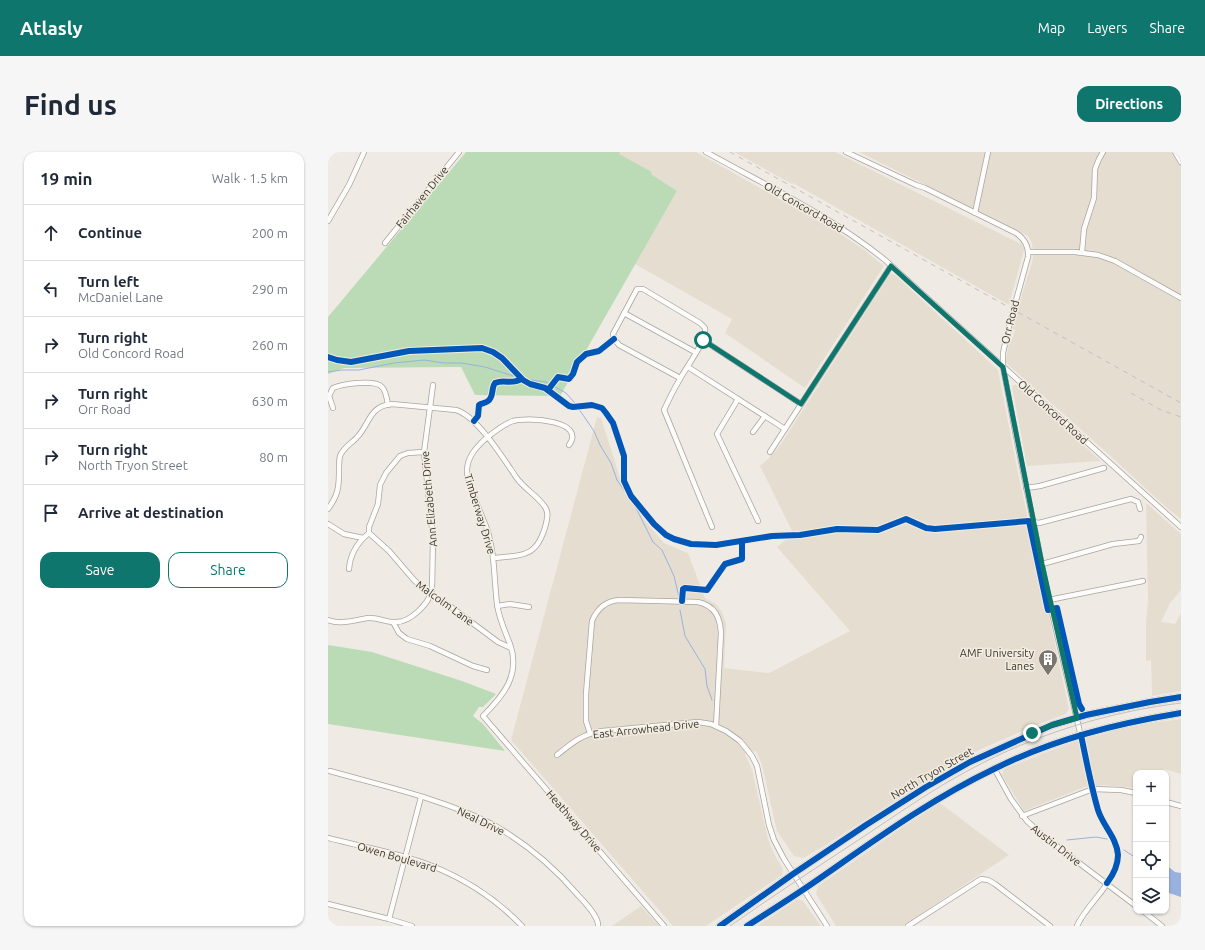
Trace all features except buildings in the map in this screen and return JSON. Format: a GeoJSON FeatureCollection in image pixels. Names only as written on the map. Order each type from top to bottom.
{"type":"FeatureCollection","features":[{"type":"Feature","properties":{"kind":"main road","name":"North Tryon Street"},"geometry":{"type":"LineString","coordinates":[[720,926],[793,874],[902,801],[970,762],[1052,725],[1150,702],[1181,697]]}},
{"type":"Feature","properties":{"kind":"main road"},"geometry":{"type":"LineString","coordinates":[[747,926],[890,828],[949,792],[994,768],[1053,744],[1081,735],[1132,721],[1181,713]]}},
{"type":"Feature","properties":{"kind":"street"},"geometry":{"type":"LineString","coordinates":[[328,221],[349,185],[364,152]]}},
{"type":"Feature","properties":{"kind":"street","name":"Fairhaven Drive"},"geometry":{"type":"LineString","coordinates":[[385,243],[459,152]]}},
{"type":"Feature","properties":{"kind":"street","name":"Old Concord Road"},"geometry":{"type":"LineString","coordinates":[[706,152],[839,226],[866,245],[1181,527]]}},
{"type":"Feature","properties":{"kind":"street"},"geometry":{"type":"LineString","coordinates":[[846,152],[1018,234],[1026,243],[1029,252],[1082,252],[1107,257],[1181,298]]}},
{"type":"Feature","properties":{"kind":"street"},"geometry":{"type":"LineString","coordinates":[[975,213],[988,152]]}},
{"type":"Feature","properties":{"kind":"street"},"geometry":{"type":"LineString","coordinates":[[1082,252],[1084,229],[1094,198],[1095,170],[1102,152]]}},
{"type":"Feature","properties":{"kind":"street"},"geometry":{"type":"LineString","coordinates":[[1175,152],[1181,162]]}},
{"type":"Feature","properties":{"kind":"street","name":"Orr Road"},"geometry":{"type":"LineString","coordinates":[[1029,252],[1009,326],[1003,353],[1003,367],[1033,522],[1098,811],[1116,845],[1118,854],[1115,868],[1107,883],[1077,926]]}},
{"type":"Feature","properties":{"kind":"street"},"geometry":{"type":"LineString","coordinates":[[770,452],[891,266]]}},
{"type":"Feature","properties":{"kind":"street"},"geometry":{"type":"LineString","coordinates":[[680,378],[616,342],[613,334],[635,290],[637,289],[643,289],[705,328],[706,333],[703,340],[680,378],[664,410],[712,527]]}},
{"type":"Feature","properties":{"kind":"street"},"geometry":{"type":"LineString","coordinates":[[624,313],[696,352]]}},
{"type":"Feature","properties":{"kind":"street"},"geometry":{"type":"LineString","coordinates":[[703,340],[801,404]]}},
{"type":"Feature","properties":{"kind":"street"},"geometry":{"type":"LineString","coordinates":[[688,367],[785,429]]}},
{"type":"Feature","properties":{"kind":"street"},"geometry":{"type":"LineString","coordinates":[[333,408],[329,396],[333,388],[371,383],[381,386],[388,405]]}},
{"type":"Feature","properties":{"kind":"street","name":"Ann Elizabeth Drive"},"geometry":{"type":"LineString","coordinates":[[431,594],[433,538],[424,452],[433,385]]}},
{"type":"Feature","properties":{"kind":"street"},"geometry":{"type":"LineString","coordinates":[[738,399],[717,434],[758,521]]}},
{"type":"Feature","properties":{"kind":"street"},"geometry":{"type":"LineString","coordinates":[[328,509],[338,491],[339,462],[342,451],[359,436],[370,416],[374,412],[388,405],[456,410],[465,414],[472,420],[488,438],[520,483],[544,505],[548,513],[543,534],[535,548],[522,555],[493,558]]}},
{"type":"Feature","properties":{"kind":"street"},"geometry":{"type":"LineString","coordinates":[[753,432],[765,416]]}},
{"type":"Feature","properties":{"kind":"street","name":"Timberway Drive"},"geometry":{"type":"LineString","coordinates":[[483,716],[502,695],[508,685],[512,670],[511,648],[497,606],[493,558],[487,531],[471,486],[467,471],[467,463],[472,453],[505,424],[527,419],[554,422],[564,426],[572,433],[573,438],[569,445]]}},
{"type":"Feature","properties":{"kind":"street"},"geometry":{"type":"LineString","coordinates":[[349,569],[350,559],[363,538],[369,533],[369,527],[378,504],[380,485],[386,472],[400,456],[408,453],[424,452]]}},
{"type":"Feature","properties":{"kind":"street"},"geometry":{"type":"LineString","coordinates":[[1026,488],[1040,486],[1104,468]]}},
{"type":"Feature","properties":{"kind":"street"},"geometry":{"type":"LineString","coordinates":[[1033,522],[1039,523],[1131,499],[1138,502],[1140,508]]}},
{"type":"Feature","properties":{"kind":"street"},"geometry":{"type":"LineString","coordinates":[[328,524],[344,534],[363,538]]}},
{"type":"Feature","properties":{"kind":"street","name":"Malcolm Lane"},"geometry":{"type":"LineString","coordinates":[[369,533],[389,551],[414,580],[431,594],[498,642],[511,648]]}},
{"type":"Feature","properties":{"kind":"street"},"geometry":{"type":"LineString","coordinates":[[1042,564],[1113,544],[1140,541],[1142,537]]}},
{"type":"Feature","properties":{"kind":"street"},"geometry":{"type":"LineString","coordinates":[[1050,600],[1143,581]]}},
{"type":"Feature","properties":{"kind":"street"},"geometry":{"type":"LineString","coordinates":[[328,620],[342,622],[371,618],[400,622],[416,613],[424,605],[431,594]]}},
{"type":"Feature","properties":{"kind":"street"},"geometry":{"type":"LineString","coordinates":[[590,733],[586,721],[586,694],[592,621],[595,613],[603,605],[610,601],[619,600],[698,602],[706,604],[716,612],[720,622],[720,628],[716,726]]}},
{"type":"Feature","properties":{"kind":"street"},"geometry":{"type":"LineString","coordinates":[[497,606],[510,604],[529,607]]}},
{"type":"Feature","properties":{"kind":"street"},"geometry":{"type":"LineString","coordinates":[[393,622],[398,633],[407,639],[430,646],[473,666],[487,670]]}},
{"type":"Feature","properties":{"kind":"street","name":"Heathway Drive"},"geometry":{"type":"LineString","coordinates":[[483,716],[664,926]]}},
{"type":"Feature","properties":{"kind":"street","name":"East Arrowhead Drive"},"geometry":{"type":"LineString","coordinates":[[557,755],[578,738],[590,733],[602,731],[689,722],[703,722],[726,731],[740,741],[752,756],[757,766],[772,834],[779,851],[827,926]]}},
{"type":"Feature","properties":{"kind":"street","name":"Austin Drive"},"geometry":{"type":"LineString","coordinates":[[994,768],[1011,800],[1027,821],[1046,838],[1133,904]]}},
{"type":"Feature","properties":{"kind":"street","name":"Neal Drive"},"geometry":{"type":"LineString","coordinates":[[330,771],[422,797],[480,818],[493,825],[525,846],[553,868],[566,881],[595,917],[598,926]]}},
{"type":"Feature","properties":{"kind":"street"},"geometry":{"type":"LineString","coordinates":[[1022,816],[1093,789],[1120,790],[1133,792]]}},
{"type":"Feature","properties":{"kind":"street"},"geometry":{"type":"LineString","coordinates":[[389,918],[422,797]]}},
{"type":"Feature","properties":{"kind":"street"},"geometry":{"type":"LineString","coordinates":[[1169,803],[1181,806]]}},
{"type":"Feature","properties":{"kind":"street","name":"Owen Boulevard"},"geometry":{"type":"LineString","coordinates":[[328,838],[436,867],[471,885],[496,902],[522,926]]}},
{"type":"Feature","properties":{"kind":"street"},"geometry":{"type":"LineString","coordinates":[[908,926],[981,879],[988,880],[995,884],[1050,926]]}},
{"type":"Feature","properties":{"kind":"street"},"geometry":{"type":"LineString","coordinates":[[328,904],[389,918],[412,926]]}},
{"type":"Feature","properties":{"kind":"street"},"geometry":{"type":"LineString","coordinates":[[1147,914],[1162,926]]}},
{"type":"Feature","properties":{"kind":"shaded area"},"geometry":{"type":"Polygon","coordinates":[[[620,152],[696,152],[836,231],[863,249],[884,266],[805,388],[725,333],[732,319],[635,264],[677,191],[651,174],[652,172],[618,154],[620,152]]]}},
{"type":"Feature","properties":{"kind":"shaded area"},"geometry":{"type":"Polygon","coordinates":[[[734,152],[835,152],[1025,246],[1009,305],[793,183],[792,184],[734,152]]]}},
{"type":"Feature","properties":{"kind":"shaded area"},"geometry":{"type":"Polygon","coordinates":[[[859,152],[1181,152],[1181,519],[1005,362],[1010,339],[1012,339],[1015,330],[1012,328],[1033,259],[1032,243],[1028,236],[859,152]]]}},
{"type":"Feature","properties":{"kind":"shaded area"},"geometry":{"type":"Polygon","coordinates":[[[890,274],[894,274],[998,370],[1017,468],[1069,709],[1066,714],[1036,725],[979,750],[930,778],[826,845],[803,858],[794,856],[777,831],[762,765],[756,751],[745,754],[752,770],[768,839],[774,854],[783,869],[782,875],[706,926],[673,926],[511,740],[597,417],[601,418],[622,485],[644,519],[664,543],[688,553],[705,598],[716,604],[722,612],[726,623],[724,668],[769,673],[850,631],[777,547],[793,533],[760,466],[781,444],[890,274]]]}},
{"type":"Feature","properties":{"kind":"shaded area"},"geometry":{"type":"Polygon","coordinates":[[[1013,385],[1016,385],[1101,461],[1027,466],[1012,387],[1013,385]]]}},
{"type":"Feature","properties":{"kind":"shaded area"},"geometry":{"type":"Polygon","coordinates":[[[1146,503],[1181,534],[1181,590],[1170,603],[1161,622],[1175,624],[1181,613],[1181,691],[1152,696],[1151,660],[1146,661],[1146,623],[1148,600],[1146,503]]]}},
{"type":"Feature","properties":{"kind":"shaded area"},"geometry":{"type":"Polygon","coordinates":[[[1181,719],[1181,774],[1164,769],[1133,770],[1133,788],[1104,785],[1085,787],[1024,811],[1002,775],[1004,769],[1077,741],[1150,723],[1181,719]]]}},
{"type":"Feature","properties":{"kind":"shaded area"},"geometry":{"type":"Polygon","coordinates":[[[940,803],[1009,855],[903,926],[836,926],[816,894],[818,886],[940,803]]]}},
{"type":"Feature","properties":{"kind":"shaded area"},"geometry":{"type":"Polygon","coordinates":[[[798,899],[803,901],[821,926],[757,926],[798,899]]]}},
{"type":"Feature","properties":{"kind":"shaded area"},"geometry":{"type":"Polygon","coordinates":[[[641,906],[659,926],[612,926],[641,906]]]}},
{"type":"Feature","properties":{"kind":"green space"},"geometry":{"type":"Polygon","coordinates":[[[466,152],[620,152],[619,154],[652,172],[651,174],[677,191],[560,396],[475,395],[461,367],[344,368],[328,374],[328,317],[466,152]]]}},
{"type":"Feature","properties":{"kind":"green space"},"geometry":{"type":"Polygon","coordinates":[[[328,645],[372,652],[462,681],[496,694],[483,707],[479,707],[473,716],[483,724],[505,751],[328,724],[328,645]]]}},
{"type":"Feature","properties":{"kind":"water"},"geometry":{"type":"Polygon","coordinates":[[[1169,867],[1175,872],[1181,873],[1181,897],[1169,893],[1169,867]]]}},
{"type":"Feature","properties":{"kind":"waterway"},"geometry":{"type":"LineString","coordinates":[[328,372],[359,370],[394,363],[424,360],[444,363],[461,363],[485,367],[523,379],[546,382],[566,393],[594,431],[600,445],[611,463],[617,480],[635,506],[653,542],[662,550],[674,576],[679,597]]}},
{"type":"Feature","properties":{"kind":"waterway"},"geometry":{"type":"LineString","coordinates":[[680,610],[685,636],[705,669],[707,686],[712,700]]}},
{"type":"Feature","properties":{"kind":"waterway"},"geometry":{"type":"LineString","coordinates":[[1067,840],[1096,837],[1107,839]]}},
{"type":"Feature","properties":{"kind":"waterway"},"geometry":{"type":"LineString","coordinates":[[1124,850],[1133,856]]}},
{"type":"Feature","properties":{"kind":"tram line"},"geometry":{"type":"LineString","coordinates":[[730,926],[916,802],[943,785],[996,756],[1073,726],[1127,712],[1181,703]]}},
{"type":"Feature","properties":{"kind":"railway"},"geometry":{"type":"LineString","coordinates":[[730,152],[1181,403]]}},
{"type":"Feature","properties":{"kind":"railway"},"geometry":{"type":"LineString","coordinates":[[1131,393],[1161,410],[1181,417]]}},
{"type":"Feature","properties":{"kind":"cycle path"},"geometry":{"type":"LineString","coordinates":[[548,390],[558,377],[569,379],[573,374],[577,362],[586,354],[599,351],[614,339]]}},
{"type":"Feature","properties":{"kind":"cycle path"},"geometry":{"type":"LineString","coordinates":[[328,357],[351,362],[409,351],[482,348],[493,352],[502,358],[523,380],[530,384],[545,388],[569,406],[592,405],[602,408],[613,423],[624,456],[624,481],[631,496],[654,524],[666,535],[691,544],[716,545],[772,536],[800,535],[837,529],[878,530],[906,519],[926,528],[935,529],[1029,521],[1048,610],[1057,608],[1079,704],[1082,709]]}},
{"type":"Feature","properties":{"kind":"cycle path"},"geometry":{"type":"LineString","coordinates":[[474,421],[478,416],[479,405],[490,399],[495,383],[514,382],[521,379]]}},
{"type":"Feature","properties":{"kind":"cycle path"},"geometry":{"type":"LineString","coordinates":[[682,601],[683,589],[707,590],[725,564],[742,559],[742,541]]}},
{"type":"Feature","properties":{"kind":"cycle path"},"geometry":{"type":"LineString","coordinates":[[720,926],[793,874],[866,825],[926,787],[970,762],[1052,725],[1086,715],[1181,697]]}},
{"type":"Feature","properties":{"kind":"cycle path"},"geometry":{"type":"LineString","coordinates":[[747,926],[805,889],[923,808],[994,769],[1039,749],[1085,734],[1132,722],[1181,713]]}},
{"type":"Feature","properties":{"kind":"cycle path"},"geometry":{"type":"LineString","coordinates":[[1081,735],[1098,810],[1113,838],[1117,849],[1118,859],[1116,867],[1107,883]]}},
{"type":"Feature","properties":{"kind":"place","name":"AMF University Lanes"},"geometry":{"type":"Point","coordinates":[1048,676]}},
{"type":"Feature","properties":{"kind":"route"},"geometry":{"type":"LineString","coordinates":[[703,340],[801,404],[891,266],[1003,367],[1040,557],[1077,718],[1052,725],[1032,733]]}}]}
